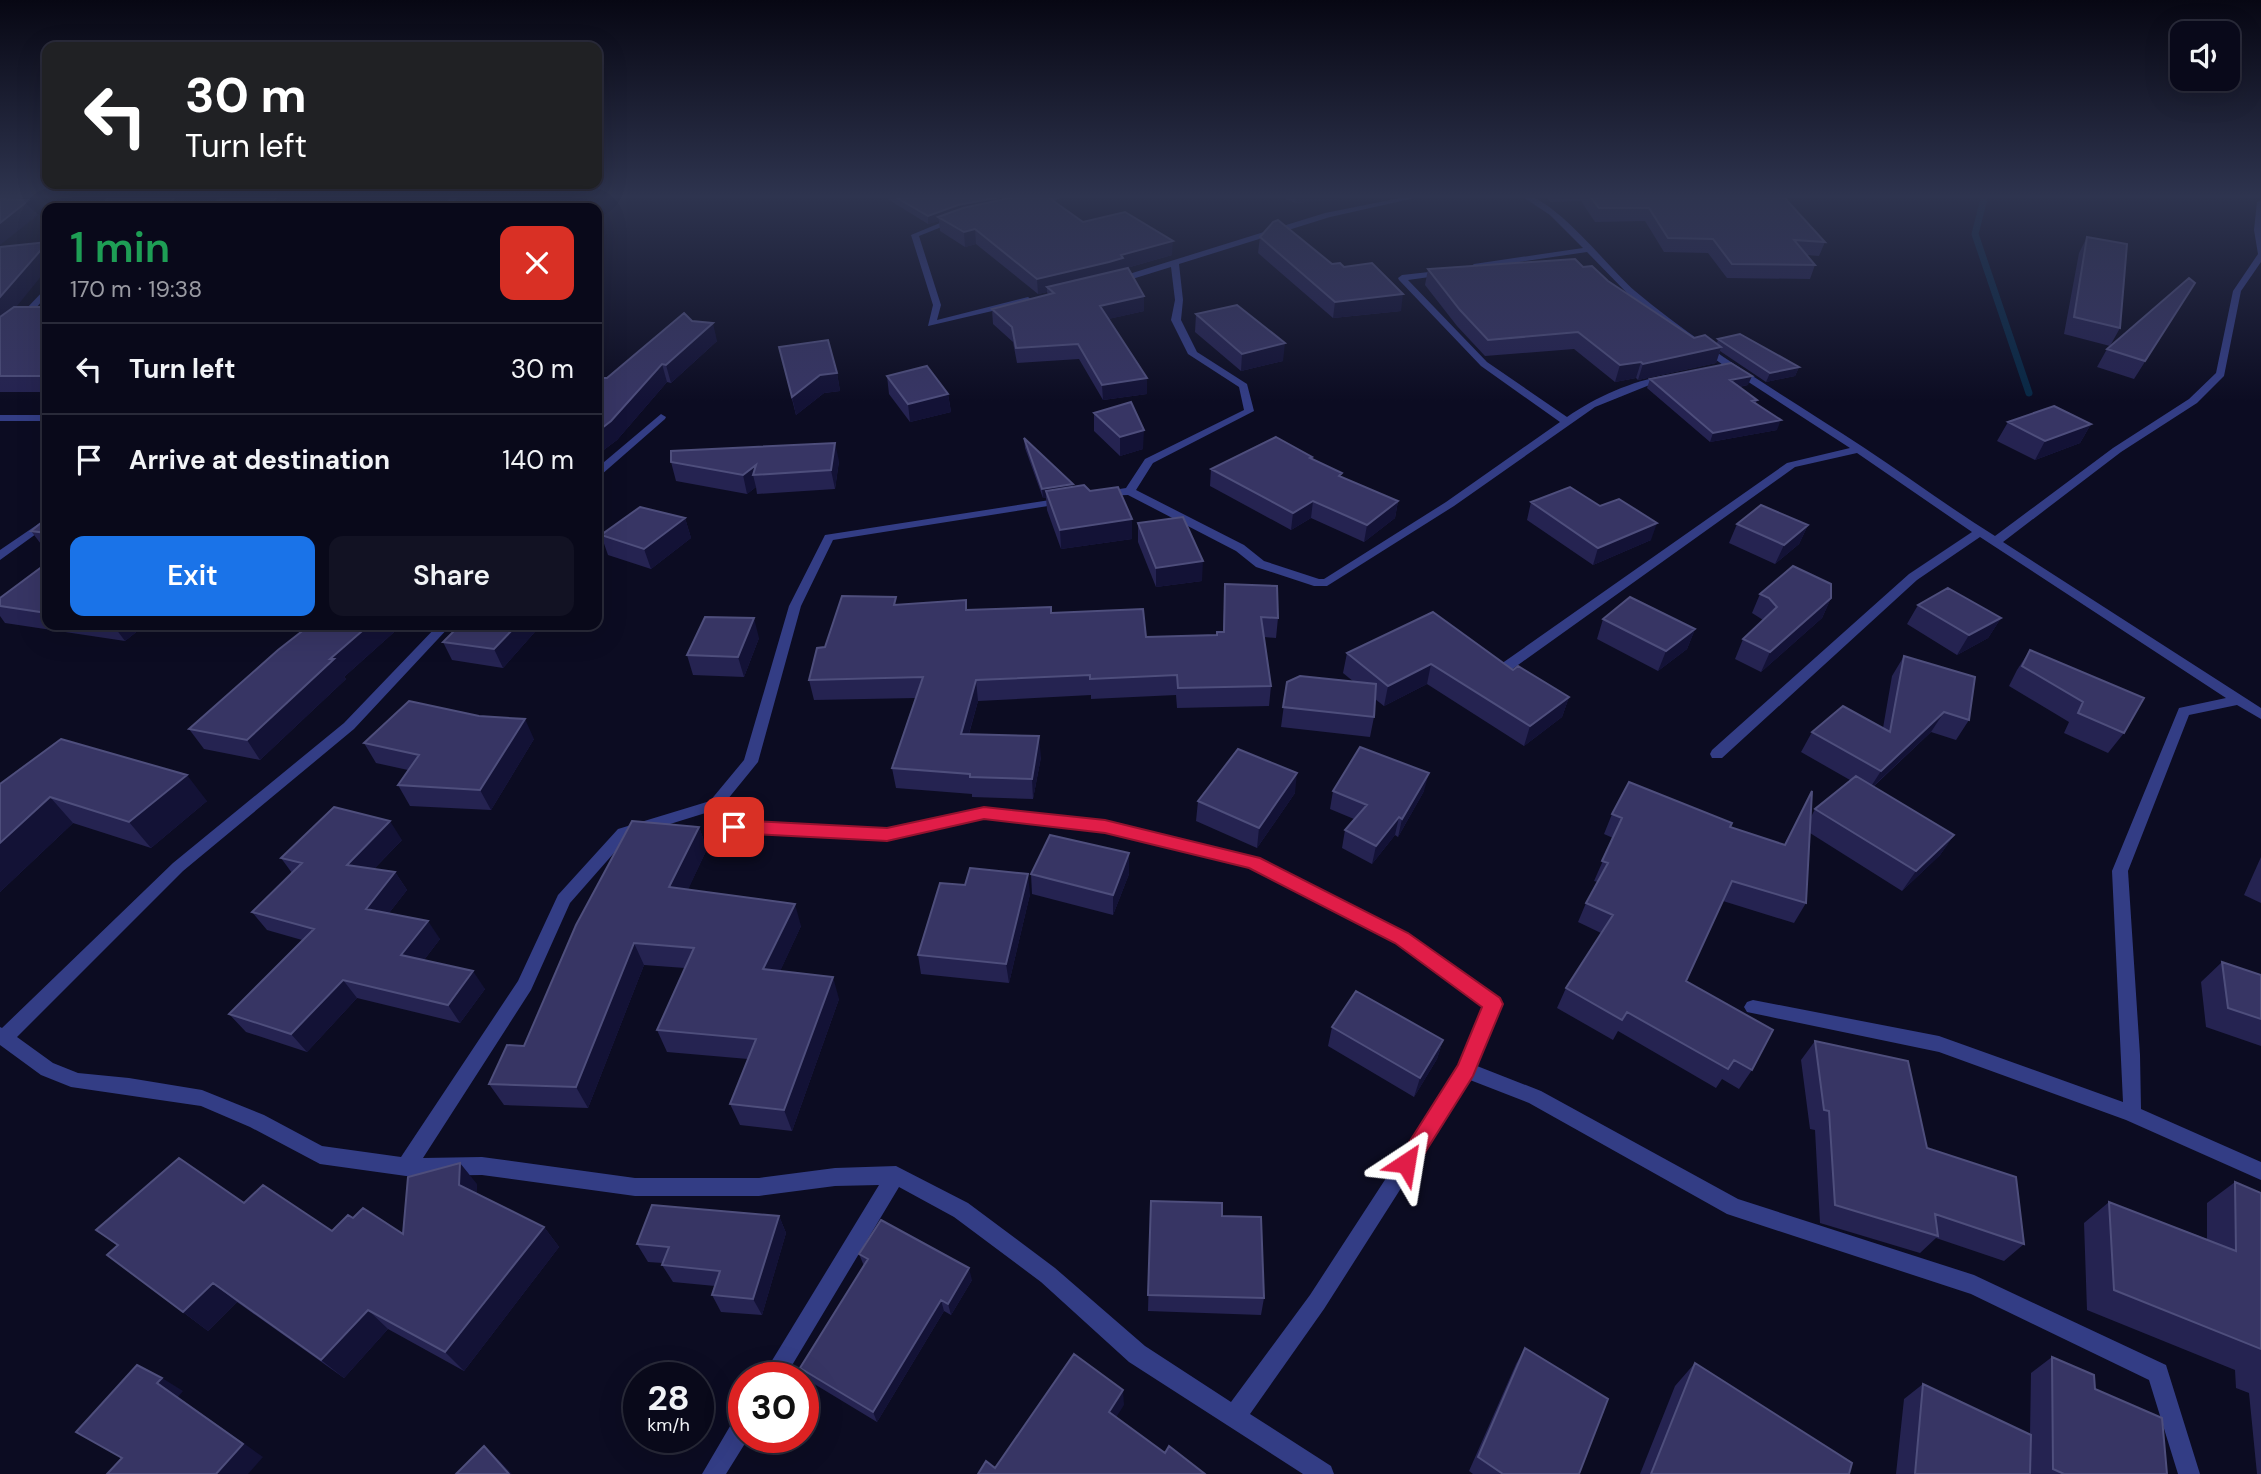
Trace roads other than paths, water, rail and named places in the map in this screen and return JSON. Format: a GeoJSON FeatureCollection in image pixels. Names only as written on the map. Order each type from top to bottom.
{"type":"FeatureCollection","features":[{"type":"Feature","properties":{"kind":"street"},"geometry":{"type":"LineString","coordinates":[[924,264],[937,305],[931,324],[1036,299]]}},
{"type":"Feature","properties":{"kind":"street"},"geometry":{"type":"LineString","coordinates":[[1100,285],[1168,264]]}},
{"type":"Feature","properties":{"kind":"street"},"geometry":{"type":"LineString","coordinates":[[1130,491],[1149,461],[1249,411],[1244,386],[1193,354],[1176,320],[1179,300],[1174,264]]}},
{"type":"Feature","properties":{"kind":"street"},"geometry":{"type":"LineString","coordinates":[[1470,268],[1497,264]]}},
{"type":"Feature","properties":{"kind":"street"},"geometry":{"type":"LineString","coordinates":[[1603,264],[1631,292],[1723,367],[1859,449],[1980,533],[2261,714]]}},
{"type":"Feature","properties":{"kind":"street"},"geometry":{"type":"LineString","coordinates":[[1995,542],[2117,450],[2193,401],[2221,374],[2237,291],[2255,264]]}},
{"type":"Feature","properties":{"kind":"street"},"geometry":{"type":"LineString","coordinates":[[1456,270],[1402,278],[1484,364],[1567,422]]}},
{"type":"Feature","properties":{"kind":"street"},"geometry":{"type":"LineString","coordinates":[[0,335],[28,312],[42,296]]}},
{"type":"Feature","properties":{"kind":"street"},"geometry":{"type":"LineString","coordinates":[[406,1167],[525,985],[564,899],[623,833],[715,805],[751,762],[795,606],[829,537],[1130,491],[1240,548],[1261,565],[1318,583],[1327,582],[1439,511],[1591,405],[1650,381],[1677,376]]}},
{"type":"Feature","properties":{"kind":"street"},"geometry":{"type":"LineString","coordinates":[[602,469],[661,417]]}},
{"type":"Feature","properties":{"kind":"street"},"geometry":{"type":"LineString","coordinates":[[0,418],[42,418]]}},
{"type":"Feature","properties":{"kind":"street"},"geometry":{"type":"LineString","coordinates":[[1506,667],[1791,464],[1859,449]]}},
{"type":"Feature","properties":{"kind":"street"},"geometry":{"type":"LineString","coordinates":[[0,556],[42,525]]}},
{"type":"Feature","properties":{"kind":"street"},"geometry":{"type":"LineString","coordinates":[[1717,754],[1913,577],[1980,533]]}},
{"type":"Feature","properties":{"kind":"street"},"geometry":{"type":"LineString","coordinates":[[440,630],[349,726],[178,867],[2,1037],[47,1069],[77,1081],[130,1086],[202,1098],[257,1121],[320,1155],[406,1167],[482,1166],[635,1187],[759,1188],[835,1177],[896,1175],[961,1210],[1048,1275],[1138,1354],[1323,1474]]}},
{"type":"Feature","properties":{"kind":"street"},"geometry":{"type":"LineString","coordinates":[[2132,1114],[2120,871],[2184,711],[2239,700]]}},
{"type":"Feature","properties":{"kind":"street"},"geometry":{"type":"LineString","coordinates":[[715,805],[734,827],[887,834],[984,813],[997,814],[1105,827],[1253,863],[1402,938],[1493,1004],[1466,1070],[1317,1302],[1234,1418]]}},
{"type":"Feature","properties":{"kind":"street"},"geometry":{"type":"LineString","coordinates":[[1753,1007],[1939,1044],[2132,1114],[2261,1171]]}},
{"type":"Feature","properties":{"kind":"street"},"geometry":{"type":"LineString","coordinates":[[1466,1070],[1535,1097],[1734,1207],[1974,1285],[2158,1373],[2189,1474]]}},
{"type":"Feature","properties":{"kind":"street"},"geometry":{"type":"LineString","coordinates":[[782,1362],[896,1175]]}},
{"type":"Feature","properties":{"kind":"street"},"geometry":{"type":"LineString","coordinates":[[713,1474],[728,1450]]}},
{"type":"Feature","properties":{"kind":"waterway"},"geometry":{"type":"LineString","coordinates":[[1985,264],[2029,393]]}}]}
